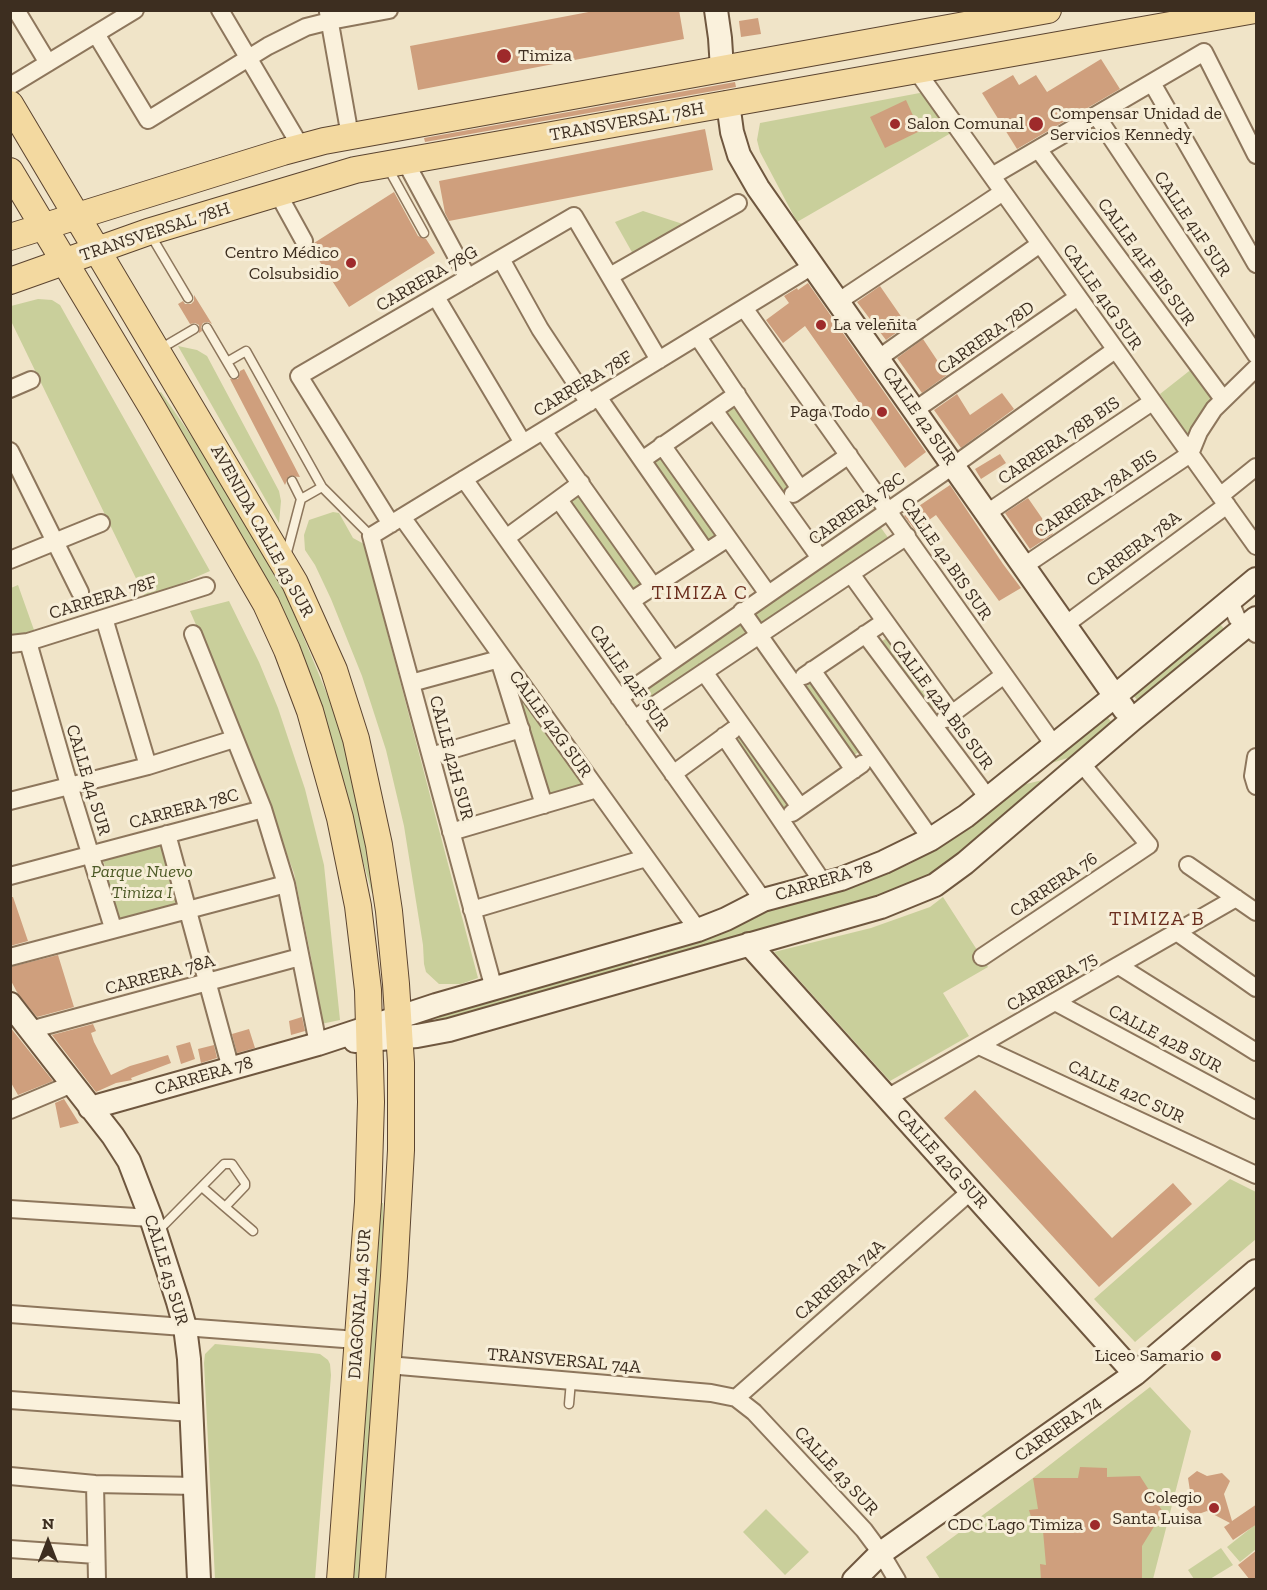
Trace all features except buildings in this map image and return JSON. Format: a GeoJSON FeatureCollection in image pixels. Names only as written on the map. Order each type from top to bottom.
{"type":"FeatureCollection","features":[{"type":"Feature","properties":{"kind":"main road","name":"TRANSVERSAL 78H"},"geometry":{"type":"LineString","coordinates":[[10,237],[301,147],[350,135],[1048,10]]}},
{"type":"Feature","properties":{"kind":"main road","name":"TRANSVERSAL 78H"},"geometry":{"type":"LineString","coordinates":[[10,281],[148,232],[342,173],[1255,10]]}},
{"type":"Feature","properties":{"kind":"main road","name":"AVENIDA CALLE 43 SUR"},"geometry":{"type":"LineString","coordinates":[[10,104],[284,562],[322,640],[356,739],[379,845],[388,910],[399,1028]]}},
{"type":"Feature","properties":{"kind":"main road","name":"AVENIDA CALLE 43 SUR"},"geometry":{"type":"LineString","coordinates":[[10,171],[260,593],[287,650],[310,711],[340,818],[358,906],[366,972],[369,1034]]}},
{"type":"Feature","properties":{"kind":"main road"},"geometry":{"type":"LineString","coordinates":[[119,286],[129,257],[148,232]]}},
{"type":"Feature","properties":{"kind":"main road","name":"DIAGONAL 44 SUR"},"geometry":{"type":"LineString","coordinates":[[372,1580],[401,1150],[399,1028]]}},
{"type":"Feature","properties":{"kind":"main road","name":"DIAGONAL 44 SUR"},"geometry":{"type":"LineString","coordinates":[[340,1580],[347,1508],[370,1156],[369,1034]]}},
{"type":"Feature","properties":{"kind":"street"},"geometry":{"type":"LineString","coordinates":[[16,10],[48,63]]}},
{"type":"Feature","properties":{"kind":"street"},"geometry":{"type":"LineString","coordinates":[[10,86],[135,10]]}},
{"type":"Feature","properties":{"kind":"street"},"geometry":{"type":"LineString","coordinates":[[220,10],[301,147]]}},
{"type":"Feature","properties":{"kind":"street"},"geometry":{"type":"LineString","coordinates":[[96,34],[148,120],[248,58],[329,16],[389,10]]}},
{"type":"Feature","properties":{"kind":"street"},"geometry":{"type":"LineString","coordinates":[[716,10],[722,69]]}},
{"type":"Feature","properties":{"kind":"street"},"geometry":{"type":"LineString","coordinates":[[329,16],[350,135]]}},
{"type":"Feature","properties":{"kind":"street"},"geometry":{"type":"LineString","coordinates":[[992,176],[1204,52],[1257,155]]}},
{"type":"Feature","properties":{"kind":"street","name":"CALLE 41G SUR"},"geometry":{"type":"LineString","coordinates":[[916,70],[1257,546]]}},
{"type":"Feature","properties":{"kind":"street"},"geometry":{"type":"LineString","coordinates":[[1152,83],[1257,264]]}},
{"type":"Feature","properties":{"kind":"street","name":"CALLE 42 SUR"},"geometry":{"type":"LineString","coordinates":[[728,104],[732,132],[739,155],[758,188],[1131,720]]}},
{"type":"Feature","properties":{"kind":"street","name":"CALLE 41F SUR"},"geometry":{"type":"LineString","coordinates":[[1096,116],[1257,355]]}},
{"type":"Feature","properties":{"kind":"street","name":"CALLE 41F BIS SUR"},"geometry":{"type":"LineString","coordinates":[[1038,149],[1223,399]]}},
{"type":"Feature","properties":{"kind":"street"},"geometry":{"type":"LineString","coordinates":[[396,163],[468,278]]}},
{"type":"Feature","properties":{"kind":"street"},"geometry":{"type":"LineString","coordinates":[[278,192],[304,241]]}},
{"type":"Feature","properties":{"kind":"street"},"geometry":{"type":"LineString","coordinates":[[839,301],[1003,192]]}},
{"type":"Feature","properties":{"kind":"street"},"geometry":{"type":"LineString","coordinates":[[659,360],[610,276],[738,203]]}},
{"type":"Feature","properties":{"kind":"street","name":"CARRERA 78G"},"geometry":{"type":"LineString","coordinates":[[299,376],[574,216],[610,276]]}},
{"type":"Feature","properties":{"kind":"street"},"geometry":{"type":"LineString","coordinates":[[879,358],[1041,244]]}},
{"type":"Feature","properties":{"kind":"street"},"geometry":{"type":"LineString","coordinates":[[501,259],[540,329],[642,460],[706,552]]}},
{"type":"Feature","properties":{"kind":"street","name":"CARRERA 78F"},"geometry":{"type":"LineString","coordinates":[[371,536],[814,265]]}},
{"type":"Feature","properties":{"kind":"street"},"geometry":{"type":"LineString","coordinates":[[436,297],[523,443]]}},
{"type":"Feature","properties":{"kind":"street","name":"CARRERA 78D"},"geometry":{"type":"LineString","coordinates":[[915,410],[1078,297]]}},
{"type":"Feature","properties":{"kind":"street","name":"CALLE 42 BIS SUR"},"geometry":{"type":"LineString","coordinates":[[744,308],[1054,745]]}},
{"type":"Feature","properties":{"kind":"street"},"geometry":{"type":"LineString","coordinates":[[698,337],[800,489]]}},
{"type":"Feature","properties":{"kind":"street","name":"CARRERA 78C"},"geometry":{"type":"LineString","coordinates":[[619,698],[1115,350]]}},
{"type":"Feature","properties":{"kind":"street"},"geometry":{"type":"LineString","coordinates":[[1190,454],[1206,420],[1223,399],[1257,368]]}},
{"type":"Feature","properties":{"kind":"street","name":"CALLE 42G SUR"},"geometry":{"type":"LineString","coordinates":[[299,376],[397,521],[501,658],[698,930]]}},
{"type":"Feature","properties":{"kind":"street"},"geometry":{"type":"LineString","coordinates":[[10,388],[31,380]]}},
{"type":"Feature","properties":{"kind":"street"},"geometry":{"type":"LineString","coordinates":[[642,460],[736,394]]}},
{"type":"Feature","properties":{"kind":"street","name":"CARRERA 78B BIS"},"geometry":{"type":"LineString","coordinates":[[987,513],[1152,402]]}},
{"type":"Feature","properties":{"kind":"street"},"geometry":{"type":"LineString","coordinates":[[714,410],[820,558]]}},
{"type":"Feature","properties":{"kind":"street"},"geometry":{"type":"LineString","coordinates":[[543,431],[653,586]]}},
{"type":"Feature","properties":{"kind":"street"},"geometry":{"type":"LineString","coordinates":[[662,445],[768,594]]}},
{"type":"Feature","properties":{"kind":"street"},"geometry":{"type":"LineString","coordinates":[[10,451],[80,592]]}},
{"type":"Feature","properties":{"kind":"street","name":"CARRERA 78A BIS"},"geometry":{"type":"LineString","coordinates":[[1024,566],[1190,454]]}},
{"type":"Feature","properties":{"kind":"street"},"geometry":{"type":"LineString","coordinates":[[780,502],[849,455]]}},
{"type":"Feature","properties":{"kind":"street","name":"CARRERA 78A"},"geometry":{"type":"LineString","coordinates":[[1065,625],[1223,500],[1257,467]]}},
{"type":"Feature","properties":{"kind":"street","name":"CALLE 42F SUR"},"geometry":{"type":"LineString","coordinates":[[464,479],[762,900]]}},
{"type":"Feature","properties":{"kind":"street"},"geometry":{"type":"LineString","coordinates":[[506,538],[581,483]]}},
{"type":"Feature","properties":{"kind":"street"},"geometry":{"type":"LineString","coordinates":[[559,500],[673,660]]}},
{"type":"Feature","properties":{"kind":"street"},"geometry":{"type":"LineString","coordinates":[[10,560],[101,524]]}},
{"type":"Feature","properties":{"kind":"street","name":"CALLE 42H SUR"},"geometry":{"type":"LineString","coordinates":[[371,536],[494,989]]}},
{"type":"Feature","properties":{"kind":"street"},"geometry":{"type":"LineString","coordinates":[[634,719],[907,536]]}},
{"type":"Feature","properties":{"kind":"street"},"geometry":{"type":"LineString","coordinates":[[631,601],[728,538]]}},
{"type":"Feature","properties":{"kind":"street"},"geometry":{"type":"LineString","coordinates":[[851,574],[952,714]]}},
{"type":"Feature","properties":{"kind":"street","name":"CARRERA 78"},"geometry":{"type":"LineString","coordinates":[[90,1108],[318,1044],[399,1028],[494,989],[698,930],[726,919],[762,900],[861,872],[931,839],[958,822],[1257,579]]}},
{"type":"Feature","properties":{"kind":"street","name":"CARRERA 78F"},"geometry":{"type":"LineString","coordinates":[[10,644],[28,642],[104,618],[203,581]]}},
{"type":"Feature","properties":{"kind":"street"},"geometry":{"type":"LineString","coordinates":[[1230,601],[1237,618],[1253,626]]}},
{"type":"Feature","properties":{"kind":"street"},"geometry":{"type":"LineString","coordinates":[[742,611],[854,770]]}},
{"type":"Feature","properties":{"kind":"street"},"geometry":{"type":"LineString","coordinates":[[104,618],[148,766]]}},
{"type":"Feature","properties":{"kind":"street"},"geometry":{"type":"LineString","coordinates":[[793,683],[885,621]]}},
{"type":"Feature","properties":{"kind":"street","name":"CARRERA 78"},"geometry":{"type":"LineString","coordinates":[[399,1028],[449,1030],[881,907],[935,885],[965,863],[1131,720],[1253,626]]}},
{"type":"Feature","properties":{"kind":"street"},"geometry":{"type":"LineString","coordinates":[[193,634],[263,809],[286,884],[318,1044]]}},
{"type":"Feature","properties":{"kind":"street","name":"CALLE 42A BIS SUR"},"geometry":{"type":"LineString","coordinates":[[865,634],[988,798]]}},
{"type":"Feature","properties":{"kind":"street","name":"CALLE 44 SUR"},"geometry":{"type":"LineString","coordinates":[[28,642],[113,928]]}},
{"type":"Feature","properties":{"kind":"street"},"geometry":{"type":"LineString","coordinates":[[411,682],[501,658],[544,805]]}},
{"type":"Feature","properties":{"kind":"street"},"geometry":{"type":"LineString","coordinates":[[812,670],[931,839]]}},
{"type":"Feature","properties":{"kind":"street"},"geometry":{"type":"LineString","coordinates":[[704,672],[800,807]]}},
{"type":"Feature","properties":{"kind":"street"},"geometry":{"type":"LineString","coordinates":[[935,727],[1004,675]]}},
{"type":"Feature","properties":{"kind":"street"},"geometry":{"type":"LineString","coordinates":[[673,774],[741,723]]}},
{"type":"Feature","properties":{"kind":"street"},"geometry":{"type":"LineString","coordinates":[[431,756],[521,729]]}},
{"type":"Feature","properties":{"kind":"street"},"geometry":{"type":"LineString","coordinates":[[724,736],[824,884]]}},
{"type":"Feature","properties":{"kind":"street"},"geometry":{"type":"LineString","coordinates":[[10,801],[148,766],[234,739]]}},
{"type":"Feature","properties":{"kind":"street"},"geometry":{"type":"LineString","coordinates":[[781,820],[873,757]]}},
{"type":"Feature","properties":{"kind":"street"},"geometry":{"type":"LineString","coordinates":[[1257,757],[1253,776],[1257,786]]}},
{"type":"Feature","properties":{"kind":"street"},"geometry":{"type":"LineString","coordinates":[[1008,782],[1082,764]]}},
{"type":"Feature","properties":{"kind":"street","name":"CARRERA 76"},"geometry":{"type":"LineString","coordinates":[[982,957],[1149,845],[1082,764]]}},
{"type":"Feature","properties":{"kind":"street"},"geometry":{"type":"LineString","coordinates":[[452,832],[597,789]]}},
{"type":"Feature","properties":{"kind":"street","name":"CARRERA 78C"},"geometry":{"type":"LineString","coordinates":[[10,876],[263,809]]}},
{"type":"Feature","properties":{"kind":"street"},"geometry":{"type":"LineString","coordinates":[[167,834],[231,1069]]}},
{"type":"Feature","properties":{"kind":"street"},"geometry":{"type":"LineString","coordinates":[[472,910],[646,858]]}},
{"type":"Feature","properties":{"kind":"street"},"geometry":{"type":"LineString","coordinates":[[1188,865],[1257,912]]}},
{"type":"Feature","properties":{"kind":"street"},"geometry":{"type":"LineString","coordinates":[[10,957],[286,884]]}},
{"type":"Feature","properties":{"kind":"street","name":"CARRERA 75"},"geometry":{"type":"LineString","coordinates":[[887,1098],[1236,898]]}},
{"type":"Feature","properties":{"kind":"street"},"geometry":{"type":"LineString","coordinates":[[1178,933],[1257,988]]}},
{"type":"Feature","properties":{"kind":"street","name":"CALLE 42G SUR"},"geometry":{"type":"LineString","coordinates":[[749,944],[1135,1374]]}},
{"type":"Feature","properties":{"kind":"street"},"geometry":{"type":"LineString","coordinates":[[638,948],[645,973]]}},
{"type":"Feature","properties":{"kind":"street","name":"CARRERA 78A"},"geometry":{"type":"LineString","coordinates":[[30,1030],[300,957]]}},
{"type":"Feature","properties":{"kind":"street"},"geometry":{"type":"LineString","coordinates":[[1119,966],[1257,1052]]}},
{"type":"Feature","properties":{"kind":"street","name":"CALLE 42B SUR"},"geometry":{"type":"LineString","coordinates":[[1055,1002],[1257,1110]]}},
{"type":"Feature","properties":{"kind":"street","name":"CALLE 45 SUR"},"geometry":{"type":"LineString","coordinates":[[10,1004],[129,1161],[153,1226],[185,1327],[192,1413],[199,1580]]}},
{"type":"Feature","properties":{"kind":"street","name":"CALLE 42C SUR"},"geometry":{"type":"LineString","coordinates":[[979,1046],[1254,1170]]}},
{"type":"Feature","properties":{"kind":"street"},"geometry":{"type":"LineString","coordinates":[[10,1110],[72,1084]]}},
{"type":"Feature","properties":{"kind":"street","name":"CARRERA 74A"},"geometry":{"type":"LineString","coordinates":[[736,1398],[971,1191]]}},
{"type":"Feature","properties":{"kind":"street"},"geometry":{"type":"LineString","coordinates":[[10,1209],[153,1226]]}},
{"type":"Feature","properties":{"kind":"street","name":"CARRERA 74"},"geometry":{"type":"LineString","coordinates":[[854,1580],[881,1553],[1135,1374],[1257,1271]]}},
{"type":"Feature","properties":{"kind":"street"},"geometry":{"type":"LineString","coordinates":[[10,1314],[357,1340]]}},
{"type":"Feature","properties":{"kind":"street","name":"TRANSVERSAL 74A"},"geometry":{"type":"LineString","coordinates":[[388,1365],[711,1393],[736,1398]]}},
{"type":"Feature","properties":{"kind":"street","name":"CALLE 43 SUR"},"geometry":{"type":"LineString","coordinates":[[736,1398],[762,1420],[864,1530],[897,1580]]}},
{"type":"Feature","properties":{"kind":"street"},"geometry":{"type":"LineString","coordinates":[[10,1400],[192,1413]]}},
{"type":"Feature","properties":{"kind":"street"},"geometry":{"type":"LineString","coordinates":[[10,1476],[94,1484],[196,1486]]}},
{"type":"Feature","properties":{"kind":"street"},"geometry":{"type":"LineString","coordinates":[[94,1484],[97,1580]]}},
{"type":"Feature","properties":{"kind":"street"},"geometry":{"type":"LineString","coordinates":[[10,1549],[96,1555]]}},
{"type":"Feature","properties":{"kind":"lane"},"geometry":{"type":"LineString","coordinates":[[396,163],[424,233]]}},
{"type":"Feature","properties":{"kind":"lane"},"geometry":{"type":"LineString","coordinates":[[148,232],[188,298]]}},
{"type":"Feature","properties":{"kind":"lane"},"geometry":{"type":"LineString","coordinates":[[207,328],[234,374]]}},
{"type":"Feature","properties":{"kind":"lane"},"geometry":{"type":"LineString","coordinates":[[158,351],[194,329]]}},
{"type":"Feature","properties":{"kind":"lane"},"geometry":{"type":"LineString","coordinates":[[227,362],[246,351],[322,487],[371,536]]}},
{"type":"Feature","properties":{"kind":"lane"},"geometry":{"type":"LineString","coordinates":[[284,562],[301,499],[292,481]]}},
{"type":"Feature","properties":{"kind":"lane"},"geometry":{"type":"LineString","coordinates":[[301,499],[322,487]]}},
{"type":"Feature","properties":{"kind":"lane"},"geometry":{"type":"LineString","coordinates":[[153,1226],[202,1187],[224,1164],[232,1164],[244,1179],[245,1186],[225,1207]]}},
{"type":"Feature","properties":{"kind":"lane"},"geometry":{"type":"LineString","coordinates":[[202,1187],[253,1231]]}},
{"type":"Feature","properties":{"kind":"lane"},"geometry":{"type":"LineString","coordinates":[[569,1404],[571,1381]]}},
{"type":"Feature","properties":{"kind":"green space"},"geometry":{"type":"Polygon","coordinates":[[[925,92],[951,133],[797,222],[760,152],[757,140],[760,123],[925,92]]]}},
{"type":"Feature","properties":{"kind":"green space"},"geometry":{"type":"Polygon","coordinates":[[[643,211],[689,226],[633,254],[615,222],[643,211]]]}},
{"type":"Feature","properties":{"kind":"green space"},"geometry":{"type":"Polygon","coordinates":[[[38,299],[52,300],[60,305],[210,571],[146,599],[11,321],[11,306],[38,299]]]}},
{"type":"Feature","properties":{"kind":"green space"},"geometry":{"type":"Polygon","coordinates":[[[178,346],[197,350],[207,356],[279,491],[281,501],[279,523],[178,346]]]}},
{"type":"Feature","properties":{"kind":"green space"},"geometry":{"type":"Polygon","coordinates":[[[1193,368],[1218,398],[1190,439],[1160,394],[1193,368]]]}},
{"type":"Feature","properties":{"kind":"green space"},"geometry":{"type":"Polygon","coordinates":[[[161,392],[203,453],[287,597],[342,735],[377,893],[372,893],[346,789],[323,715],[156,395],[161,392]]]}},
{"type":"Feature","properties":{"kind":"green space"},"geometry":{"type":"Polygon","coordinates":[[[732,400],[796,490],[783,499],[720,409],[732,400]]]}},
{"type":"Feature","properties":{"kind":"green space"},"geometry":{"type":"Polygon","coordinates":[[[660,449],[724,539],[711,548],[647,458],[660,449]]]}},
{"type":"Feature","properties":{"kind":"green space"},"geometry":{"type":"Polygon","coordinates":[[[581,493],[644,583],[631,592],[568,502],[581,493]]]}},
{"type":"Feature","properties":{"kind":"green space"},"geometry":{"type":"Polygon","coordinates":[[[333,512],[339,513],[353,538],[364,544],[478,978],[461,984],[439,984],[426,972],[404,826],[386,750],[362,676],[331,599],[315,565],[305,550],[304,535],[309,520],[333,512]]]}},
{"type":"Feature","properties":{"kind":"green space"},"geometry":{"type":"Polygon","coordinates":[[[879,525],[889,539],[646,705],[636,692],[879,525]]]}},
{"type":"Feature","properties":{"kind":"green space"},"geometry":{"type":"Polygon","coordinates":[[[18,585],[34,630],[11,638],[11,588],[18,585]]]}},
{"type":"Feature","properties":{"kind":"green space"},"geometry":{"type":"Polygon","coordinates":[[[229,601],[259,662],[278,708],[305,789],[324,865],[340,1020],[321,1024],[311,957],[294,873],[230,703],[190,611],[229,601]]]}},
{"type":"Feature","properties":{"kind":"green space"},"geometry":{"type":"Polygon","coordinates":[[[1220,624],[1226,631],[1139,702],[1133,695],[1220,624]]]}},
{"type":"Feature","properties":{"kind":"green space"},"geometry":{"type":"Polygon","coordinates":[[[891,635],[941,702],[928,711],[878,644],[891,635]]]}},
{"type":"Feature","properties":{"kind":"green space"},"geometry":{"type":"Polygon","coordinates":[[[511,679],[585,787],[546,800],[511,679]]]}},
{"type":"Feature","properties":{"kind":"green space"},"geometry":{"type":"Polygon","coordinates":[[[814,681],[863,749],[850,758],[801,690],[814,681]]]}},
{"type":"Feature","properties":{"kind":"green space"},"geometry":{"type":"Polygon","coordinates":[[[1106,715],[1112,723],[1074,756],[1039,767],[1106,715]]]}},
{"type":"Feature","properties":{"kind":"green space"},"geometry":{"type":"Polygon","coordinates":[[[744,734],[792,802],[779,811],[731,743],[744,734]]]}},
{"type":"Feature","properties":{"kind":"green space"},"geometry":{"type":"Polygon","coordinates":[[[1051,778],[927,881],[883,899],[650,964],[646,952],[783,903],[821,896],[860,884],[910,864],[956,836],[1022,785],[1051,778]]]}},
{"type":"Feature","properties":{"kind":"green space","name":"Parque Nuevo Timiza I"},"geometry":{"type":"Polygon","coordinates":[[[164,843],[180,906],[119,922],[103,859],[164,843]]]}},
{"type":"Feature","properties":{"kind":"green space"},"geometry":{"type":"Polygon","coordinates":[[[943,897],[988,967],[943,993],[969,1036],[890,1081],[774,952],[871,928],[930,907],[943,897]]]}},
{"type":"Feature","properties":{"kind":"green space"},"geometry":{"type":"Polygon","coordinates":[[[631,957],[634,968],[437,1024],[434,1013],[631,957]]]}},
{"type":"Feature","properties":{"kind":"green space"},"geometry":{"type":"Polygon","coordinates":[[[1230,1179],[1256,1192],[1256,1239],[1135,1342],[1094,1299],[1230,1179]]]}},
{"type":"Feature","properties":{"kind":"green space"},"geometry":{"type":"Polygon","coordinates":[[[378,1203],[383,1203],[383,1288],[363,1579],[349,1580],[378,1203]]]}},
{"type":"Feature","properties":{"kind":"green space"},"geometry":{"type":"Polygon","coordinates":[[[215,1344],[320,1354],[330,1364],[315,1579],[215,1579],[204,1363],[205,1354],[215,1344]]]}},
{"type":"Feature","properties":{"kind":"green space"},"geometry":{"type":"Polygon","coordinates":[[[1150,1387],[1191,1431],[1153,1579],[940,1579],[926,1557],[1150,1387]]]}},
{"type":"Feature","properties":{"kind":"green space"},"geometry":{"type":"Polygon","coordinates":[[[766,1509],[809,1552],[785,1575],[743,1532],[766,1509]]]}},
{"type":"Feature","properties":{"kind":"green space"},"geometry":{"type":"Polygon","coordinates":[[[1256,1524],[1256,1549],[1240,1562],[1227,1547],[1256,1524]]]}},
{"type":"Feature","properties":{"kind":"green space"},"geometry":{"type":"Polygon","coordinates":[[[1221,1548],[1233,1565],[1210,1579],[1194,1579],[1188,1570],[1221,1548]]]}},
{"type":"Feature","properties":{"kind":"place","name":"Timiza"},"geometry":{"type":"Point","coordinates":[504,56]}},
{"type":"Feature","properties":{"kind":"place","name":"Salon Comunal"},"geometry":{"type":"Point","coordinates":[895,124]}},
{"type":"Feature","properties":{"kind":"place","name":"Compensar Unidad de Servicios Kennedy"},"geometry":{"type":"Point","coordinates":[1036,124]}},
{"type":"Feature","properties":{"kind":"place","name":"Centro Médico Colsubsidio"},"geometry":{"type":"Point","coordinates":[351,263]}},
{"type":"Feature","properties":{"kind":"place","name":"La veleñita"},"geometry":{"type":"Point","coordinates":[821,325]}},
{"type":"Feature","properties":{"kind":"place","name":"Paga Todo"},"geometry":{"type":"Point","coordinates":[882,412]}},
{"type":"Feature","properties":{"kind":"place","name":"Liceo Samario"},"geometry":{"type":"Point","coordinates":[1216,1356]}},
{"type":"Feature","properties":{"kind":"place","name":"Colegio Santa Luisa"},"geometry":{"type":"Point","coordinates":[1214,1508]}},
{"type":"Feature","properties":{"kind":"place","name":"CDC Lago Timiza"},"geometry":{"type":"Point","coordinates":[1095,1525]}},
{"type":"Feature","properties":{"kind":"district","name":"TIMIZA C"},"geometry":{"type":"Point","coordinates":[700,593]}},
{"type":"Feature","properties":{"kind":"district","name":"TIMIZA B"},"geometry":{"type":"Point","coordinates":[1157,919]}}]}
